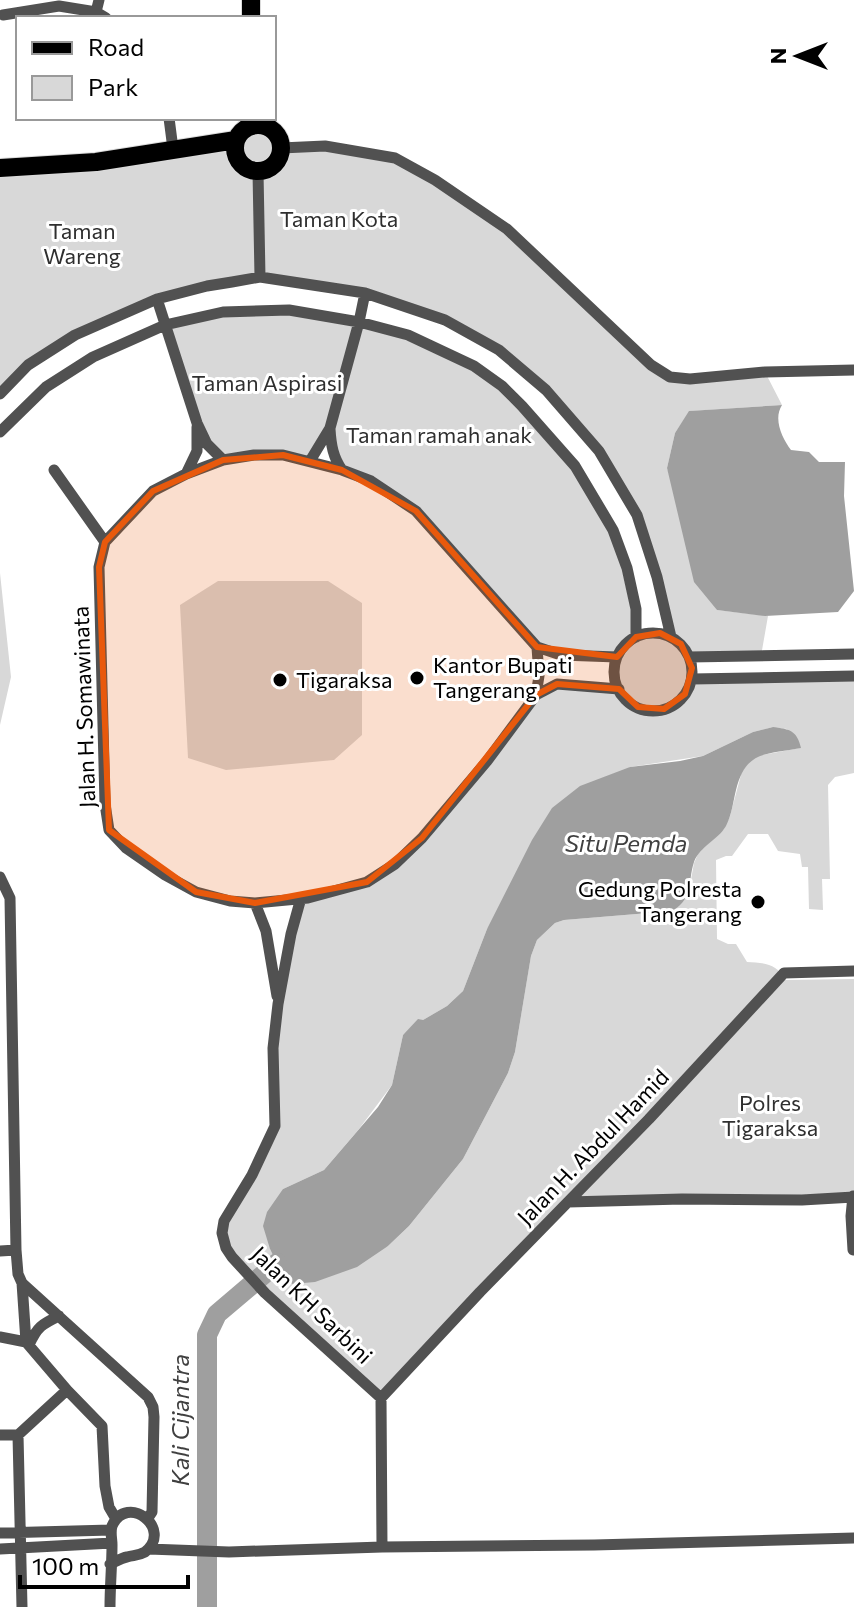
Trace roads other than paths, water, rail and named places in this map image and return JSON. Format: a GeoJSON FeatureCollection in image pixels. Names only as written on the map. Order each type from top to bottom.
{"type":"FeatureCollection","features":[{"type":"Feature","properties":{"kind":"main road"},"geometry":{"type":"LineString","coordinates":[[252,121],[266,126],[279,138],[280,157],[267,170],[258,172],[244,167],[238,162],[234,147],[236,140],[252,121]]}},
{"type":"Feature","properties":{"kind":"main road"},"geometry":{"type":"LineString","coordinates":[[0,168],[96,162],[236,140]]}},
{"type":"Feature","properties":{"kind":"street"},"geometry":{"type":"LineString","coordinates":[[1,16],[59,6],[100,10]]}},
{"type":"Feature","properties":{"kind":"street"},"geometry":{"type":"LineString","coordinates":[[169,120],[173,149]]}},
{"type":"Feature","properties":{"kind":"street"},"geometry":{"type":"LineString","coordinates":[[281,148],[325,146],[395,158],[435,180],[507,229],[651,365],[670,377],[690,379],[765,372],[854,370]]}},
{"type":"Feature","properties":{"kind":"street"},"geometry":{"type":"LineString","coordinates":[[258,172],[260,277]]}},
{"type":"Feature","properties":{"kind":"street"},"geometry":{"type":"LineString","coordinates":[[0,394],[28,365],[75,335],[157,299],[260,277],[365,293],[445,320],[499,350],[546,390],[599,451],[637,515],[657,577],[671,637]]}},
{"type":"Feature","properties":{"kind":"street"},"geometry":{"type":"LineString","coordinates":[[310,461],[330,428],[365,293]]}},
{"type":"Feature","properties":{"kind":"street"},"geometry":{"type":"LineString","coordinates":[[157,299],[197,423],[207,444],[223,460]]}},
{"type":"Feature","properties":{"kind":"street"},"geometry":{"type":"LineString","coordinates":[[0,432],[46,387],[69,372],[93,357],[165,325],[223,312],[289,310],[359,322],[408,335],[474,366],[502,386],[575,466],[613,530],[627,568],[636,609],[636,637]]}},
{"type":"Feature","properties":{"kind":"street"},"geometry":{"type":"LineString","coordinates":[[186,474],[197,451],[197,423]]}},
{"type":"Feature","properties":{"kind":"street"},"geometry":{"type":"LineString","coordinates":[[330,428],[332,447],[342,470]]}},
{"type":"Feature","properties":{"kind":"street"},"geometry":{"type":"LineString","coordinates":[[54,470],[105,542],[153,491],[223,460],[254,455],[283,455],[342,470],[371,481],[416,511],[537,647],[561,655],[617,657]]}},
{"type":"Feature","properties":{"kind":"street","name":"Jalan H. Somawinata"},"geometry":{"type":"LineString","coordinates":[[105,542],[99,567],[105,804],[109,830],[126,848],[196,892],[230,901],[255,903],[308,898],[367,882],[395,864],[422,838],[487,761],[536,695]]}},
{"type":"Feature","properties":{"kind":"street"},"geometry":{"type":"LineString","coordinates":[[648,633],[671,637],[681,644],[689,657],[692,679],[685,694],[664,709],[638,707],[627,700],[619,689],[615,677],[617,657],[626,644],[636,637],[648,633]]}},
{"type":"Feature","properties":{"kind":"street"},"geometry":{"type":"LineString","coordinates":[[536,695],[539,676],[537,647]]}},
{"type":"Feature","properties":{"kind":"street"},"geometry":{"type":"LineString","coordinates":[[689,657],[854,654]]}},
{"type":"Feature","properties":{"kind":"street"},"geometry":{"type":"LineString","coordinates":[[692,679],[854,676]]}},
{"type":"Feature","properties":{"kind":"street"},"geometry":{"type":"LineString","coordinates":[[536,695],[557,684],[619,689]]}},
{"type":"Feature","properties":{"kind":"street"},"geometry":{"type":"LineString","coordinates":[[0,877],[10,898],[16,1250],[28,1344],[102,1426],[105,1486],[114,1524],[110,1607]]}},
{"type":"Feature","properties":{"kind":"street","name":"Jalan KH Sarbini"},"geometry":{"type":"LineString","coordinates":[[301,898],[278,1004],[273,1048],[275,1126],[252,1176],[224,1221],[222,1233],[232,1257],[265,1293],[381,1398]]}},
{"type":"Feature","properties":{"kind":"street","name":"Jalan KH Sarbini"},"geometry":{"type":"LineString","coordinates":[[255,903],[266,931],[278,1004]]}},
{"type":"Feature","properties":{"kind":"street","name":"Jalan H. Abdul Hamid"},"geometry":{"type":"LineString","coordinates":[[381,1398],[649,1119],[784,973],[854,971]]}},
{"type":"Feature","properties":{"kind":"street"},"geometry":{"type":"LineString","coordinates":[[568,1202],[802,1200],[853,1196],[853,1250]]}},
{"type":"Feature","properties":{"kind":"street"},"geometry":{"type":"LineString","coordinates":[[0,1251],[16,1250]]}},
{"type":"Feature","properties":{"kind":"street"},"geometry":{"type":"LineString","coordinates":[[22,1283],[148,1397],[154,1417],[152,1512],[148,1518]]}},
{"type":"Feature","properties":{"kind":"street"},"geometry":{"type":"LineString","coordinates":[[28,1344],[36,1330],[59,1316]]}},
{"type":"Feature","properties":{"kind":"street"},"geometry":{"type":"LineString","coordinates":[[0,1337],[28,1344]]}},
{"type":"Feature","properties":{"kind":"street"},"geometry":{"type":"LineString","coordinates":[[0,1435],[18,1435],[67,1390]]}},
{"type":"Feature","properties":{"kind":"street"},"geometry":{"type":"LineString","coordinates":[[381,1398],[382,1547]]}},
{"type":"Feature","properties":{"kind":"street"},"geometry":{"type":"LineString","coordinates":[[18,1435],[22,1607]]}},
{"type":"Feature","properties":{"kind":"street"},"geometry":{"type":"LineString","coordinates":[[0,1533],[114,1524],[126,1513],[138,1513],[148,1518],[154,1539],[149,1549],[110,1564]]}},
{"type":"Feature","properties":{"kind":"street"},"geometry":{"type":"LineString","coordinates":[[149,1549],[204,1553],[854,1538]]}},
{"type":"Feature","properties":{"kind":"street"},"geometry":{"type":"LineString","coordinates":[[0,1549],[112,1543]]}},
{"type":"Feature","properties":{"kind":"water"},"geometry":{"type":"Polygon","coordinates":[[[782,405],[779,422],[791,450],[809,452],[819,462],[845,462],[844,496],[854,591],[838,612],[765,616],[717,610],[694,582],[667,468],[675,433],[689,411],[782,405]]]}},
{"type":"Feature","properties":{"kind":"water","name":"Situ Pemda"},"geometry":{"type":"Polygon","coordinates":[[[773,727],[792,732],[801,748],[767,754],[751,761],[745,768],[726,826],[697,856],[689,889],[680,905],[673,911],[564,920],[555,923],[537,940],[531,956],[515,1052],[508,1073],[463,1159],[409,1226],[388,1246],[357,1267],[315,1282],[292,1284],[283,1276],[270,1249],[263,1226],[267,1212],[283,1189],[324,1170],[378,1107],[392,1085],[403,1035],[418,1019],[423,1020],[447,1006],[463,991],[487,929],[532,840],[552,808],[580,786],[630,767],[703,756],[753,732],[773,727]]]}},
{"type":"Feature","properties":{"kind":"waterway","name":"Kali Cijantra"},"geometry":{"type":"LineString","coordinates":[[207,1607],[207,1335],[217,1314],[277,1263]]}},
{"type":"Feature","properties":{"kind":"place","name":"Kantor Bupati Tangerang"},"geometry":{"type":"Point","coordinates":[417,678]}},
{"type":"Feature","properties":{"kind":"place","name":"Tigaraksa"},"geometry":{"type":"Point","coordinates":[280,680]}},
{"type":"Feature","properties":{"kind":"place","name":"Gedung Polresta Tangerang"},"geometry":{"type":"Point","coordinates":[758,902]}},
{"type":"Feature","properties":{"kind":"park label","name":"Taman Kota"},"geometry":{"type":"Point","coordinates":[339,219]}},
{"type":"Feature","properties":{"kind":"park label","name":"Taman Wareng"},"geometry":{"type":"Point","coordinates":[82,244]}},
{"type":"Feature","properties":{"kind":"park label","name":"Taman Aspirasi"},"geometry":{"type":"Point","coordinates":[267,383]}},
{"type":"Feature","properties":{"kind":"park label","name":"Taman ramah anak"},"geometry":{"type":"Point","coordinates":[439,435]}},
{"type":"Feature","properties":{"kind":"park label","name":"Polres Tigaraksa"},"geometry":{"type":"Point","coordinates":[770,1116]}}]}
